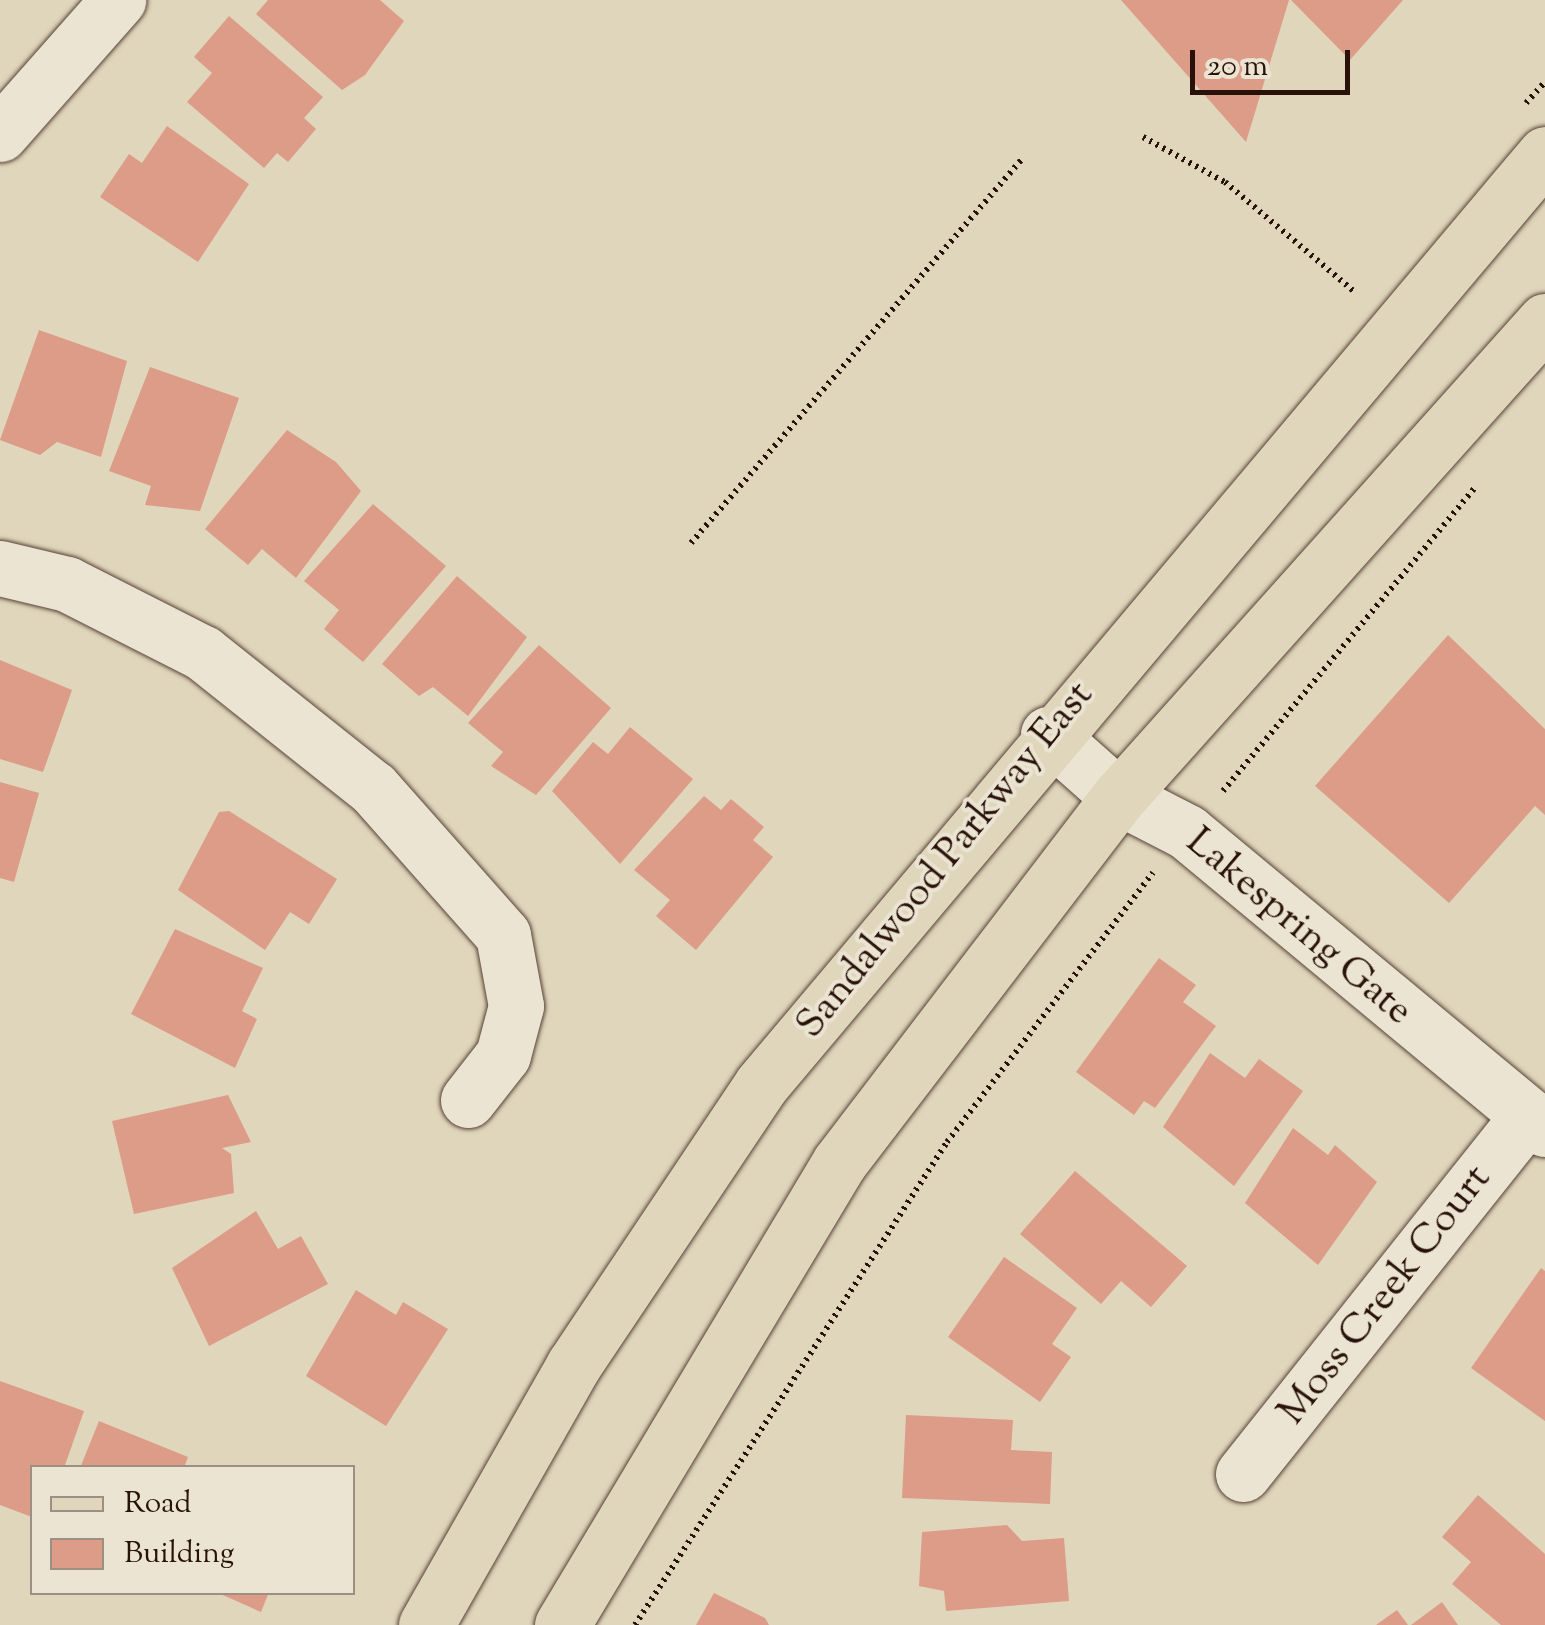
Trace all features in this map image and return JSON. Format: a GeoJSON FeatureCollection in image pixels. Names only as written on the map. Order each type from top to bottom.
{"type":"FeatureCollection","features":[{"type":"Feature","properties":{"kind":"main road","name":"Sandalwood Parkway East"},"geometry":{"type":"LineString","coordinates":[[426,1625],[667,1220],[761,1085],[1048,734],[1545,154]]}},
{"type":"Feature","properties":{"kind":"main road"},"geometry":{"type":"LineString","coordinates":[[562,1625],[839,1163],[1119,797],[1545,321]]}},
{"type":"Feature","properties":{"kind":"street"},"geometry":{"type":"LineString","coordinates":[[0,134],[118,0]]}},
{"type":"Feature","properties":{"kind":"street"},"geometry":{"type":"LineString","coordinates":[[0,568],[67,584],[203,653],[373,788],[503,935],[516,1006],[503,1055],[468,1100]]}},
{"type":"Feature","properties":{"kind":"street","name":"Lakespring Gate"},"geometry":{"type":"LineString","coordinates":[[1048,734],[1119,797],[1187,832],[1536,1122]]}},
{"type":"Feature","properties":{"kind":"street","name":"Moss Creek Court"},"geometry":{"type":"LineString","coordinates":[[1243,1474],[1536,1122]]}},
{"type":"Feature","properties":{"kind":"path"},"geometry":{"type":"LineString","coordinates":[[1143,137],[1225,182],[1357,293]]}},
{"type":"Feature","properties":{"kind":"path"},"geometry":{"type":"LineString","coordinates":[[690,543],[1022,158]]}},
{"type":"Feature","properties":{"kind":"path"},"geometry":{"type":"LineString","coordinates":[[1221,793],[1482,480]]}},
{"type":"Feature","properties":{"kind":"path"},"geometry":{"type":"LineString","coordinates":[[635,1625],[926,1173],[1152,874]]}},
{"type":"Feature","properties":{"kind":"building"},"geometry":{"type":"Polygon","coordinates":[[[268,0],[380,0],[404,21],[365,75],[342,90],[256,14],[268,0]]]}},
{"type":"Feature","properties":{"kind":"building"},"geometry":{"type":"Polygon","coordinates":[[[1121,0],[1289,0],[1246,142],[1121,0]]]}},
{"type":"Feature","properties":{"kind":"building"},"geometry":{"type":"Polygon","coordinates":[[[1291,0],[1403,0],[1350,60],[1291,0]]]}},
{"type":"Feature","properties":{"kind":"building"},"geometry":{"type":"Polygon","coordinates":[[[229,16],[323,97],[304,118],[316,129],[288,162],[277,153],[264,168],[187,102],[212,73],[194,57],[229,16]]]}},
{"type":"Feature","properties":{"kind":"building"},"geometry":{"type":"Polygon","coordinates":[[[167,126],[249,184],[198,262],[100,197],[129,154],[142,163],[167,126]]]}},
{"type":"Feature","properties":{"kind":"building"},"geometry":{"type":"Polygon","coordinates":[[[39,330],[127,361],[101,457],[57,442],[40,455],[0,440],[39,330]]]}},
{"type":"Feature","properties":{"kind":"building"},"geometry":{"type":"Polygon","coordinates":[[[150,367],[239,398],[200,511],[145,505],[151,486],[109,471],[150,367]]]}},
{"type":"Feature","properties":{"kind":"building"},"geometry":{"type":"Polygon","coordinates":[[[287,430],[336,462],[361,491],[296,578],[262,549],[248,565],[205,529],[287,430]]]}},
{"type":"Feature","properties":{"kind":"building"},"geometry":{"type":"Polygon","coordinates":[[[373,504],[446,566],[363,662],[324,629],[339,610],[304,581],[373,504]]]}},
{"type":"Feature","properties":{"kind":"building"},"geometry":{"type":"Polygon","coordinates":[[[457,576],[527,637],[468,716],[433,687],[419,696],[382,664],[457,576]]]}},
{"type":"Feature","properties":{"kind":"building"},"geometry":{"type":"Polygon","coordinates":[[[1448,635],[1545,729],[1545,815],[1535,806],[1449,903],[1315,786],[1448,635]]]}},
{"type":"Feature","properties":{"kind":"building"},"geometry":{"type":"Polygon","coordinates":[[[539,645],[611,708],[536,795],[491,766],[503,752],[468,723],[539,645]]]}},
{"type":"Feature","properties":{"kind":"building"},"geometry":{"type":"Polygon","coordinates":[[[0,660],[72,690],[43,772],[0,759],[0,660]]]}},
{"type":"Feature","properties":{"kind":"building"},"geometry":{"type":"Polygon","coordinates":[[[630,727],[693,779],[620,864],[552,791],[593,742],[608,754],[630,727]]]}},
{"type":"Feature","properties":{"kind":"building"},"geometry":{"type":"Polygon","coordinates":[[[0,782],[39,793],[14,882],[0,878],[0,782]]]}},
{"type":"Feature","properties":{"kind":"building"},"geometry":{"type":"Polygon","coordinates":[[[704,796],[721,810],[731,799],[764,827],[753,840],[773,857],[696,950],[656,916],[670,900],[634,870],[704,796]]]}},
{"type":"Feature","properties":{"kind":"building"},"geometry":{"type":"Polygon","coordinates":[[[229,811],[337,879],[309,924],[290,912],[265,950],[178,890],[219,812],[229,811]]]}},
{"type":"Feature","properties":{"kind":"building"},"geometry":{"type":"Polygon","coordinates":[[[175,929],[263,968],[242,1011],[257,1019],[235,1068],[131,1014],[175,929]]]}},
{"type":"Feature","properties":{"kind":"building"},"geometry":{"type":"Polygon","coordinates":[[[1159,958],[1196,985],[1183,1002],[1216,1026],[1155,1108],[1144,1101],[1134,1115],[1076,1072],[1159,958]]]}},
{"type":"Feature","properties":{"kind":"building"},"geometry":{"type":"Polygon","coordinates":[[[1210,1053],[1245,1078],[1259,1059],[1303,1091],[1234,1186],[1163,1127],[1210,1053]]]}},
{"type":"Feature","properties":{"kind":"building"},"geometry":{"type":"Polygon","coordinates":[[[228,1095],[251,1142],[222,1148],[231,1154],[234,1193],[134,1214],[112,1121],[228,1095]]]}},
{"type":"Feature","properties":{"kind":"building"},"geometry":{"type":"Polygon","coordinates":[[[1293,1128],[1328,1155],[1335,1145],[1377,1182],[1318,1265],[1245,1203],[1293,1128]]]}},
{"type":"Feature","properties":{"kind":"building"},"geometry":{"type":"Polygon","coordinates":[[[1075,1171],[1187,1266],[1151,1307],[1121,1281],[1101,1304],[1020,1234],[1075,1171]]]}},
{"type":"Feature","properties":{"kind":"building"},"geometry":{"type":"Polygon","coordinates":[[[256,1211],[278,1249],[301,1236],[328,1284],[209,1346],[172,1268],[256,1211]]]}},
{"type":"Feature","properties":{"kind":"building"},"geometry":{"type":"Polygon","coordinates":[[[1004,1257],[1077,1308],[1052,1344],[1071,1357],[1040,1402],[948,1337],[1004,1257]]]}},
{"type":"Feature","properties":{"kind":"building"},"geometry":{"type":"Polygon","coordinates":[[[1541,1268],[1545,1271],[1545,1421],[1471,1368],[1541,1268]]]}},
{"type":"Feature","properties":{"kind":"building"},"geometry":{"type":"Polygon","coordinates":[[[356,1290],[396,1315],[403,1302],[448,1329],[386,1426],[306,1376],[356,1290]]]}},
{"type":"Feature","properties":{"kind":"building"},"geometry":{"type":"Polygon","coordinates":[[[0,1381],[84,1411],[65,1465],[30,1465],[30,1516],[0,1505],[0,1381]]]}},
{"type":"Feature","properties":{"kind":"building"},"geometry":{"type":"Polygon","coordinates":[[[906,1415],[1013,1420],[1011,1450],[1052,1452],[1050,1504],[902,1498],[906,1415]]]}},
{"type":"Feature","properties":{"kind":"building"},"geometry":{"type":"Polygon","coordinates":[[[99,1421],[188,1457],[185,1465],[81,1465],[99,1421]]]}},
{"type":"Feature","properties":{"kind":"building"},"geometry":{"type":"Polygon","coordinates":[[[1478,1495],[1545,1554],[1545,1625],[1501,1625],[1452,1584],[1471,1562],[1442,1537],[1478,1495]]]}},
{"type":"Feature","properties":{"kind":"building"},"geometry":{"type":"Polygon","coordinates":[[[1007,1525],[1022,1541],[1064,1538],[1069,1601],[946,1611],[944,1591],[919,1586],[922,1532],[1007,1525]]]}},
{"type":"Feature","properties":{"kind":"building"},"geometry":{"type":"Polygon","coordinates":[[[714,1593],[765,1618],[769,1625],[696,1625],[714,1593]]]}},
{"type":"Feature","properties":{"kind":"building"},"geometry":{"type":"Polygon","coordinates":[[[223,1595],[268,1595],[261,1612],[223,1595]]]}},
{"type":"Feature","properties":{"kind":"building"},"geometry":{"type":"Polygon","coordinates":[[[1442,1602],[1458,1625],[1411,1625],[1442,1602]]]}},
{"type":"Feature","properties":{"kind":"building"},"geometry":{"type":"Polygon","coordinates":[[[1397,1610],[1408,1625],[1376,1625],[1397,1610]]]}}]}
